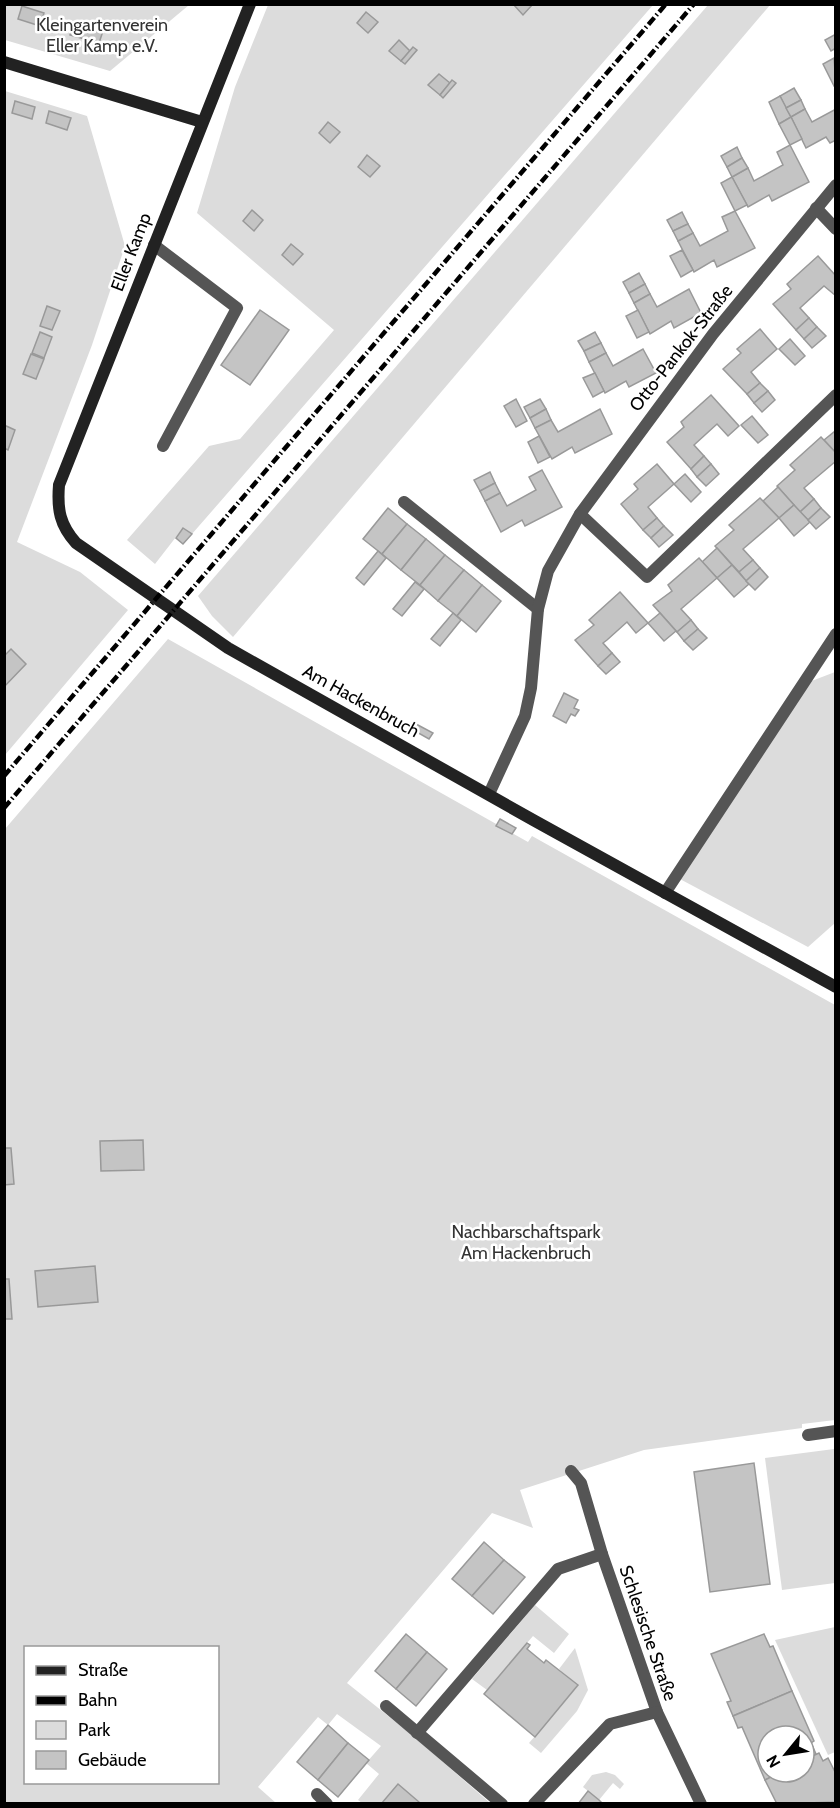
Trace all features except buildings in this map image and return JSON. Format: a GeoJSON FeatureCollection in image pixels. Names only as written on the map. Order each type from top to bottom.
{"type":"FeatureCollection","features":[{"type":"Feature","properties":{"kind":"street","name":"Eller Kamp"},"geometry":{"type":"LineString","coordinates":[[59,516],[59,485],[250,4]]}},
{"type":"Feature","properties":{"kind":"street"},"geometry":{"type":"LineString","coordinates":[[4,62],[202,122]]}},
{"type":"Feature","properties":{"kind":"street","name":"Otto-Pankok-Straße"},"geometry":{"type":"LineString","coordinates":[[489,794],[525,716],[531,688],[538,609],[548,571],[580,514],[713,334],[836,185]]}},
{"type":"Feature","properties":{"kind":"street"},"geometry":{"type":"LineString","coordinates":[[816,208],[836,229]]}},
{"type":"Feature","properties":{"kind":"street"},"geometry":{"type":"LineString","coordinates":[[154,245],[237,308],[163,446]]}},
{"type":"Feature","properties":{"kind":"street"},"geometry":{"type":"LineString","coordinates":[[580,514],[646,577],[836,395]]}},
{"type":"Feature","properties":{"kind":"street"},"geometry":{"type":"LineString","coordinates":[[404,501],[538,609]]}},
{"type":"Feature","properties":{"kind":"street","name":"Am Hackenbruch"},"geometry":{"type":"LineString","coordinates":[[59,516],[64,529],[76,543],[197,628],[665,893],[836,987]]}},
{"type":"Feature","properties":{"kind":"street"},"geometry":{"type":"LineString","coordinates":[[665,893],[834,641]]}},
{"type":"Feature","properties":{"kind":"street"},"geometry":{"type":"LineString","coordinates":[[808,1435],[836,1431]]}},
{"type":"Feature","properties":{"kind":"street","name":"Schlesische Straße"},"geometry":{"type":"LineString","coordinates":[[571,1471],[581,1483],[602,1554],[657,1712],[701,1803]]}},
{"type":"Feature","properties":{"kind":"street"},"geometry":{"type":"LineString","coordinates":[[417,1733],[558,1569],[602,1554]]}},
{"type":"Feature","properties":{"kind":"street"},"geometry":{"type":"LineString","coordinates":[[386,1706],[502,1803]]}},
{"type":"Feature","properties":{"kind":"street"},"geometry":{"type":"LineString","coordinates":[[534,1803],[610,1724],[657,1712]]}},
{"type":"Feature","properties":{"kind":"street"},"geometry":{"type":"LineString","coordinates":[[317,1794],[327,1803]]}},
{"type":"Feature","properties":{"kind":"green space","name":"Kleingartenverein Eller Kamp e.V."},"geometry":{"type":"Polygon","coordinates":[[[4,5],[189,5],[110,71],[5,40],[4,5]]]}},
{"type":"Feature","properties":{"kind":"green space"},"geometry":{"type":"Polygon","coordinates":[[[268,5],[653,5],[192,534],[183,528],[155,564],[127,540],[209,446],[240,439],[334,330],[197,213],[235,87],[268,5]]]}},
{"type":"Feature","properties":{"kind":"green space"},"geometry":{"type":"Polygon","coordinates":[[[708,5],[770,5],[233,637],[212,616],[198,596],[708,5]]]}},
{"type":"Feature","properties":{"kind":"green space"},"geometry":{"type":"Polygon","coordinates":[[[5,91],[87,116],[125,246],[92,345],[17,542],[80,572],[128,610],[5,755],[5,91]]]}},
{"type":"Feature","properties":{"kind":"green space","name":"Nachbarschaftspark Am Hackenbruch"},"geometry":{"type":"Polygon","coordinates":[[[168,639],[528,842],[532,836],[835,1005],[835,1420],[802,1424],[802,1428],[644,1450],[520,1490],[533,1528],[492,1513],[347,1683],[412,1735],[490,1803],[421,1803],[398,1784],[381,1803],[362,1803],[358,1800],[379,1774],[366,1763],[381,1746],[337,1714],[328,1725],[318,1717],[258,1787],[276,1803],[5,1804],[5,829],[168,639]]]}},
{"type":"Feature","properties":{"kind":"green space"},"geometry":{"type":"Polygon","coordinates":[[[835,672],[835,923],[808,947],[678,878],[809,682],[835,672]]]}},
{"type":"Feature","properties":{"kind":"green space"},"geometry":{"type":"Polygon","coordinates":[[[834,1449],[835,1583],[782,1590],[765,1458],[834,1449]]]}},
{"type":"Feature","properties":{"kind":"green space"},"geometry":{"type":"Polygon","coordinates":[[[535,1605],[569,1634],[554,1653],[533,1636],[487,1690],[472,1679],[535,1605]]]}},
{"type":"Feature","properties":{"kind":"green space"},"geometry":{"type":"Polygon","coordinates":[[[835,1627],[835,1752],[828,1755],[816,1724],[814,1724],[775,1640],[835,1627]]]}},
{"type":"Feature","properties":{"kind":"green space"},"geometry":{"type":"Polygon","coordinates":[[[575,1648],[588,1690],[577,1711],[541,1753],[529,1743],[578,1686],[559,1669],[575,1648]]]}},
{"type":"Feature","properties":{"kind":"green space"},"geometry":{"type":"Polygon","coordinates":[[[606,1772],[615,1775],[624,1784],[620,1789],[613,1783],[599,1800],[583,1787],[592,1775],[606,1772]]]}},
{"type":"Feature","properties":{"kind":"railway"},"geometry":{"type":"LineString","coordinates":[[4,776],[666,4]]}},
{"type":"Feature","properties":{"kind":"railway"},"geometry":{"type":"LineString","coordinates":[[4,808],[694,4]]}}]}
